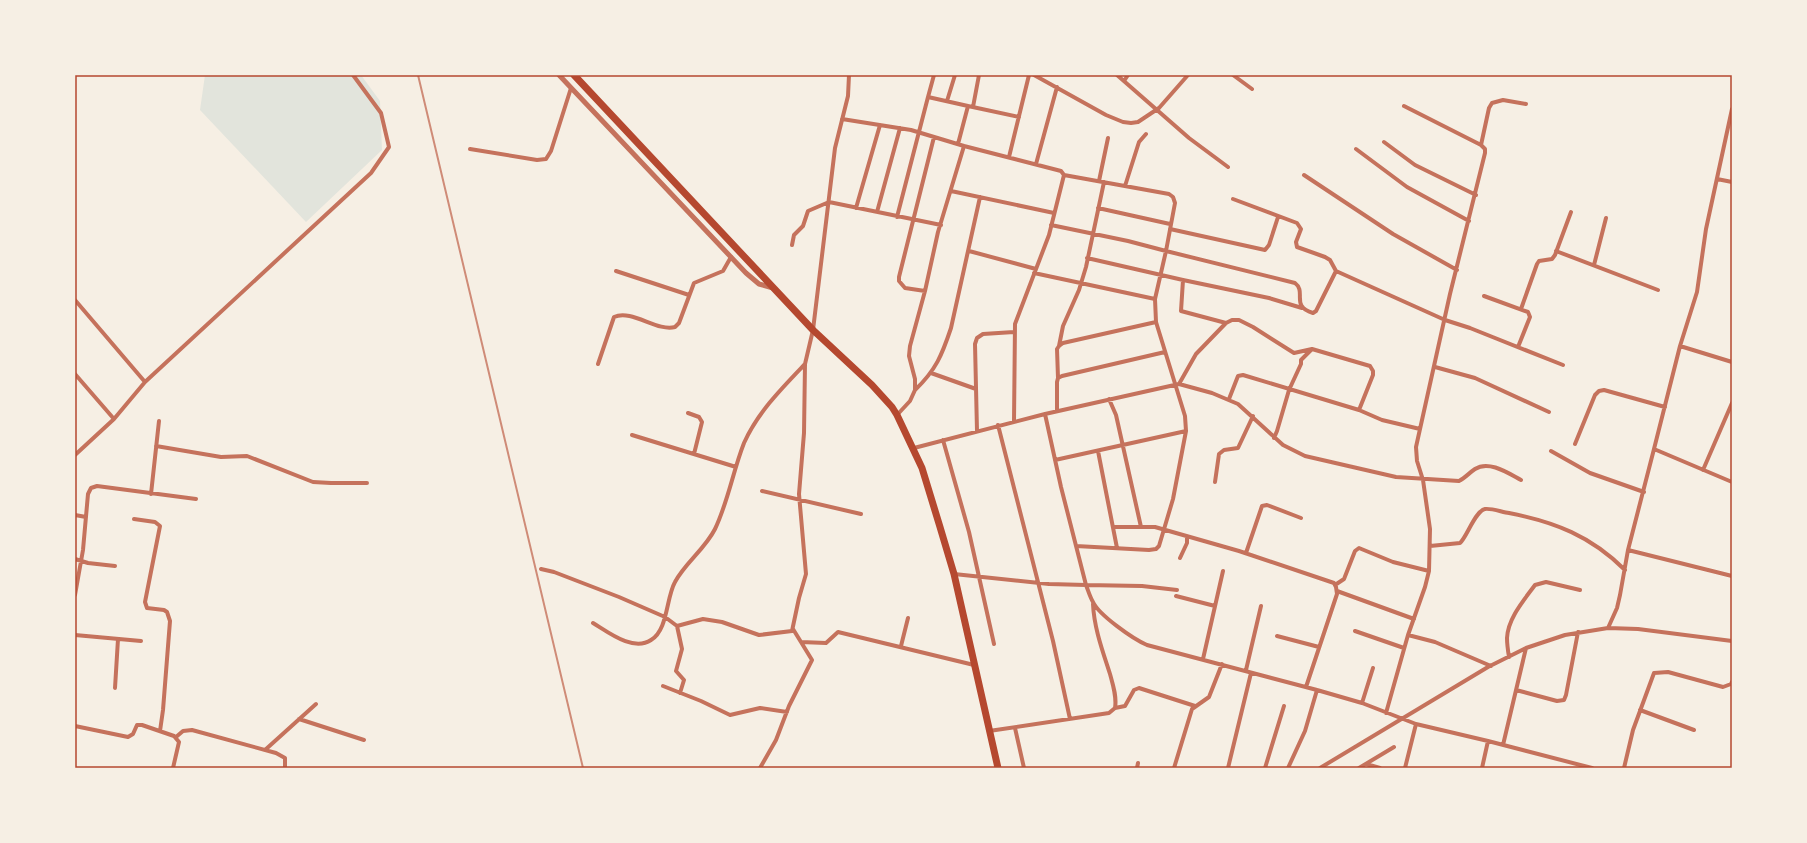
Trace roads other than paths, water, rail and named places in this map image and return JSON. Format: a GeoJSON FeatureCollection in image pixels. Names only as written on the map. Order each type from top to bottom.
{"type":"FeatureCollection","features":[{"type":"Feature","properties":{"kind":"highway"},"geometry":{"type":"LineString","coordinates":[[574,75],[774,289],[814,330],[872,385],[898,415],[914,448],[928,488],[954,574],[998,768]]}},
{"type":"Feature","properties":{"kind":"street"},"geometry":{"type":"LineString","coordinates":[[75,455],[114,419],[145,382],[371,173],[390,147],[381,113],[353,75]]}},
{"type":"Feature","properties":{"kind":"street"},"geometry":{"type":"LineString","coordinates":[[559,75],[731,257],[759,284],[774,289]]}},
{"type":"Feature","properties":{"kind":"street"},"geometry":{"type":"LineString","coordinates":[[760,768],[776,740],[786,712],[812,660],[793,629],[797,604],[806,574],[799,486],[805,402],[805,364],[814,330],[835,148],[848,96],[849,75]]}},
{"type":"Feature","properties":{"kind":"street"},"geometry":{"type":"LineString","coordinates":[[897,217],[934,75]]}},
{"type":"Feature","properties":{"kind":"street"},"geometry":{"type":"LineString","coordinates":[[947,101],[955,75]]}},
{"type":"Feature","properties":{"kind":"street"},"geometry":{"type":"LineString","coordinates":[[958,144],[979,75]]}},
{"type":"Feature","properties":{"kind":"street"},"geometry":{"type":"LineString","coordinates":[[1009,158],[1029,75]]}},
{"type":"Feature","properties":{"kind":"street"},"geometry":{"type":"LineString","coordinates":[[1034,75],[1106,115],[1123,122],[1138,122],[1156,110],[1188,75]]}},
{"type":"Feature","properties":{"kind":"street"},"geometry":{"type":"LineString","coordinates":[[1117,75],[1189,138],[1228,167]]}},
{"type":"Feature","properties":{"kind":"street"},"geometry":{"type":"LineString","coordinates":[[1124,81],[1128,75]]}},
{"type":"Feature","properties":{"kind":"street"},"geometry":{"type":"LineString","coordinates":[[1233,75],[1252,89]]}},
{"type":"Feature","properties":{"kind":"street"},"geometry":{"type":"LineString","coordinates":[[470,150],[537,160],[546,159],[551,151],[571,88]]}},
{"type":"Feature","properties":{"kind":"street"},"geometry":{"type":"LineString","coordinates":[[1036,164],[1057,88]]}},
{"type":"Feature","properties":{"kind":"street"},"geometry":{"type":"LineString","coordinates":[[928,97],[1019,117]]}},
{"type":"Feature","properties":{"kind":"street"},"geometry":{"type":"LineString","coordinates":[[1481,145],[1489,108],[1492,103],[1504,100],[1526,104]]}},
{"type":"Feature","properties":{"kind":"street"},"geometry":{"type":"LineString","coordinates":[[1386,713],[1408,634],[1426,587],[1429,571],[1430,528],[1424,480],[1417,461],[1416,453],[1420,429],[1445,320],[1485,158],[1485,149],[1481,145],[1404,106]]}},
{"type":"Feature","properties":{"kind":"street"},"geometry":{"type":"LineString","coordinates":[[1608,628],[1617,608],[1628,550],[1680,346],[1697,292],[1706,229],[1732,109]]}},
{"type":"Feature","properties":{"kind":"street"},"geometry":{"type":"LineString","coordinates":[[842,119],[918,132],[964,146],[1061,171],[1064,175],[1169,194],[1173,197],[1175,203],[1155,299],[1156,322],[1177,384],[1185,416],[1186,430],[1173,499],[1165,530],[1161,543],[1156,549],[1076,546]]}},
{"type":"Feature","properties":{"kind":"street"},"geometry":{"type":"LineString","coordinates":[[856,208],[880,125]]}},
{"type":"Feature","properties":{"kind":"street"},"geometry":{"type":"LineString","coordinates":[[877,212],[900,128]]}},
{"type":"Feature","properties":{"kind":"street"},"geometry":{"type":"LineString","coordinates":[[1126,186],[1139,142],[1146,134]]}},
{"type":"Feature","properties":{"kind":"street"},"geometry":{"type":"LineString","coordinates":[[925,291],[905,288],[899,281],[934,137]]}},
{"type":"Feature","properties":{"kind":"street"},"geometry":{"type":"LineString","coordinates":[[1099,181],[1108,138]]}},
{"type":"Feature","properties":{"kind":"street"},"geometry":{"type":"LineString","coordinates":[[1384,142],[1415,165],[1476,195]]}},
{"type":"Feature","properties":{"kind":"street"},"geometry":{"type":"LineString","coordinates":[[915,390],[909,351],[941,225],[964,146]]}},
{"type":"Feature","properties":{"kind":"street"},"geometry":{"type":"LineString","coordinates":[[1356,149],[1407,187],[1469,221]]}},
{"type":"Feature","properties":{"kind":"street"},"geometry":{"type":"LineString","coordinates":[[1014,421],[1014,332],[1017,315],[1035,271],[1051,225],[1064,175]]}},
{"type":"Feature","properties":{"kind":"street"},"geometry":{"type":"LineString","coordinates":[[1304,175],[1393,234],[1457,270]]}},
{"type":"Feature","properties":{"kind":"street"},"geometry":{"type":"LineString","coordinates":[[1717,179],[1732,182]]}},
{"type":"Feature","properties":{"kind":"street"},"geometry":{"type":"LineString","coordinates":[[1057,411],[1057,350],[1063,326],[1081,283],[1104,182]]}},
{"type":"Feature","properties":{"kind":"street"},"geometry":{"type":"LineString","coordinates":[[951,191],[1054,213]]}},
{"type":"Feature","properties":{"kind":"street"},"geometry":{"type":"LineString","coordinates":[[898,415],[910,402],[915,390],[931,373],[938,362],[951,328],[980,197]]}},
{"type":"Feature","properties":{"kind":"street"},"geometry":{"type":"LineString","coordinates":[[1233,199],[1300,226],[1296,242],[1297,247],[1330,260],[1336,271],[1445,320],[1563,365]]}},
{"type":"Feature","properties":{"kind":"street"},"geometry":{"type":"LineString","coordinates":[[792,246],[794,235],[803,226],[808,211],[829,202],[941,225]]}},
{"type":"Feature","properties":{"kind":"street"},"geometry":{"type":"LineString","coordinates":[[1098,208],[1170,224]]}},
{"type":"Feature","properties":{"kind":"street"},"geometry":{"type":"LineString","coordinates":[[1521,309],[1537,264],[1539,261],[1552,259],[1571,212]]}},
{"type":"Feature","properties":{"kind":"street"},"geometry":{"type":"LineString","coordinates":[[1170,229],[1265,250],[1269,245],[1278,217]]}},
{"type":"Feature","properties":{"kind":"street"},"geometry":{"type":"LineString","coordinates":[[1594,265],[1606,218]]}},
{"type":"Feature","properties":{"kind":"street"},"geometry":{"type":"LineString","coordinates":[[1051,225],[1128,240],[1295,283],[1299,290],[1302,308]]}},
{"type":"Feature","properties":{"kind":"street"},"geometry":{"type":"LineString","coordinates":[[968,251],[1081,283],[1155,299]]}},
{"type":"Feature","properties":{"kind":"street"},"geometry":{"type":"LineString","coordinates":[[1556,251],[1658,290]]}},
{"type":"Feature","properties":{"kind":"street"},"geometry":{"type":"LineString","coordinates":[[598,364],[614,317],[623,314],[667,328],[675,327],[679,323],[695,281],[723,271],[731,257]]}},
{"type":"Feature","properties":{"kind":"street"},"geometry":{"type":"LineString","coordinates":[[1087,258],[1269,298],[1313,312],[1316,310],[1336,271]]}},
{"type":"Feature","properties":{"kind":"street"},"geometry":{"type":"LineString","coordinates":[[616,271],[689,296]]}},
{"type":"Feature","properties":{"kind":"street"},"geometry":{"type":"LineString","coordinates":[[1183,280],[1180,311],[1226,322]]}},
{"type":"Feature","properties":{"kind":"street"},"geometry":{"type":"LineString","coordinates":[[1484,296],[1528,312],[1530,317],[1518,347]]}},
{"type":"Feature","properties":{"kind":"street"},"geometry":{"type":"LineString","coordinates":[[75,300],[145,382]]}},
{"type":"Feature","properties":{"kind":"street"},"geometry":{"type":"LineString","coordinates":[[1177,384],[1196,354],[1226,322],[1239,320],[1294,353],[1301,360],[1302,364],[1289,390],[1278,431],[1274,438]]}},
{"type":"Feature","properties":{"kind":"street"},"geometry":{"type":"LineString","coordinates":[[1059,346],[1063,343],[1156,322]]}},
{"type":"Feature","properties":{"kind":"street"},"geometry":{"type":"LineString","coordinates":[[977,431],[974,351],[977,338],[983,334],[1014,332]]}},
{"type":"Feature","properties":{"kind":"street"},"geometry":{"type":"LineString","coordinates":[[1680,346],[1732,362]]}},
{"type":"Feature","properties":{"kind":"street"},"geometry":{"type":"LineString","coordinates":[[1294,353],[1312,349],[1372,368],[1372,375],[1359,410]]}},
{"type":"Feature","properties":{"kind":"street"},"geometry":{"type":"LineString","coordinates":[[1301,360],[1312,349]]}},
{"type":"Feature","properties":{"kind":"street"},"geometry":{"type":"LineString","coordinates":[[1058,378],[1165,352]]}},
{"type":"Feature","properties":{"kind":"street"},"geometry":{"type":"LineString","coordinates":[[593,623],[625,641],[640,644],[646,643],[654,638],[665,616],[674,584],[714,531],[744,444],[760,416],[805,364]]}},
{"type":"Feature","properties":{"kind":"street"},"geometry":{"type":"LineString","coordinates":[[1435,367],[1475,378],[1549,412]]}},
{"type":"Feature","properties":{"kind":"street"},"geometry":{"type":"LineString","coordinates":[[931,373],[976,389]]}},
{"type":"Feature","properties":{"kind":"street"},"geometry":{"type":"LineString","coordinates":[[75,374],[114,419]]}},
{"type":"Feature","properties":{"kind":"street"},"geometry":{"type":"LineString","coordinates":[[1229,399],[1238,376],[1247,376],[1359,410],[1382,420],[1420,429]]}},
{"type":"Feature","properties":{"kind":"street"},"geometry":{"type":"LineString","coordinates":[[914,448],[1014,421],[1177,384],[1229,399],[1254,416],[1274,438],[1295,453],[1305,456],[1396,477],[1424,480],[1460,481],[1475,469],[1490,466],[1521,480]]}},
{"type":"Feature","properties":{"kind":"street"},"geometry":{"type":"LineString","coordinates":[[1575,444],[1595,395],[1599,391],[1604,390],[1665,407]]}},
{"type":"Feature","properties":{"kind":"street"},"geometry":{"type":"LineString","coordinates":[[1109,399],[1116,416],[1141,527]]}},
{"type":"Feature","properties":{"kind":"street"},"geometry":{"type":"LineString","coordinates":[[1703,470],[1732,403]]}},
{"type":"Feature","properties":{"kind":"street"},"geometry":{"type":"LineString","coordinates":[[688,413],[699,417],[702,422],[694,454]]}},
{"type":"Feature","properties":{"kind":"street"},"geometry":{"type":"LineString","coordinates":[[1045,414],[1076,546],[1086,584],[1093,603],[1099,611],[1140,642],[1203,658],[1362,703],[1416,724],[1488,741],[1582,767],[1592,768]]}},
{"type":"Feature","properties":{"kind":"street"},"geometry":{"type":"LineString","coordinates":[[1215,482],[1219,454],[1224,450],[1238,448],[1254,416]]}},
{"type":"Feature","properties":{"kind":"street"},"geometry":{"type":"LineString","coordinates":[[151,494],[159,421]]}},
{"type":"Feature","properties":{"kind":"street"},"geometry":{"type":"LineString","coordinates":[[998,425],[1054,641],[1070,719]]}},
{"type":"Feature","properties":{"kind":"street"},"geometry":{"type":"LineString","coordinates":[[1055,460],[1186,430]]}},
{"type":"Feature","properties":{"kind":"street"},"geometry":{"type":"LineString","coordinates":[[632,435],[736,466]]}},
{"type":"Feature","properties":{"kind":"street"},"geometry":{"type":"LineString","coordinates":[[943,440],[961,499],[980,577],[994,644]]}},
{"type":"Feature","properties":{"kind":"street"},"geometry":{"type":"LineString","coordinates":[[156,446],[221,457],[247,456],[313,482],[367,483]]}},
{"type":"Feature","properties":{"kind":"street"},"geometry":{"type":"LineString","coordinates":[[1654,449],[1732,482]]}},
{"type":"Feature","properties":{"kind":"street"},"geometry":{"type":"LineString","coordinates":[[1098,451],[1118,548]]}},
{"type":"Feature","properties":{"kind":"street"},"geometry":{"type":"LineString","coordinates":[[1551,451],[1590,473],[1644,492]]}},
{"type":"Feature","properties":{"kind":"street"},"geometry":{"type":"LineString","coordinates":[[75,596],[81,561],[88,494],[91,488],[94,487],[196,499]]}},
{"type":"Feature","properties":{"kind":"street"},"geometry":{"type":"LineString","coordinates":[[762,491],[861,514]]}},
{"type":"Feature","properties":{"kind":"street"},"geometry":{"type":"LineString","coordinates":[[1246,553],[1262,506],[1267,505],[1301,518]]}},
{"type":"Feature","properties":{"kind":"street"},"geometry":{"type":"LineString","coordinates":[[1430,546],[1460,543],[1480,512],[1486,509],[1527,516],[1574,532],[1605,552],[1625,570]]}},
{"type":"Feature","properties":{"kind":"street"},"geometry":{"type":"LineString","coordinates":[[75,515],[86,517]]}},
{"type":"Feature","properties":{"kind":"street"},"geometry":{"type":"LineString","coordinates":[[134,519],[155,522],[160,526],[145,602],[147,608],[167,612],[170,621],[160,731]]}},
{"type":"Feature","properties":{"kind":"street"},"geometry":{"type":"LineString","coordinates":[[1113,528],[1154,527],[1246,553],[1329,580],[1335,585],[1337,591],[1306,687]]}},
{"type":"Feature","properties":{"kind":"street"},"geometry":{"type":"LineString","coordinates":[[1180,558],[1187,543],[1187,536]]}},
{"type":"Feature","properties":{"kind":"street"},"geometry":{"type":"LineString","coordinates":[[1335,585],[1344,579],[1356,551],[1359,548],[1387,560],[1429,571]]}},
{"type":"Feature","properties":{"kind":"street"},"geometry":{"type":"LineString","coordinates":[[1628,550],[1732,576]]}},
{"type":"Feature","properties":{"kind":"street"},"geometry":{"type":"LineString","coordinates":[[75,559],[91,564],[115,566]]}},
{"type":"Feature","properties":{"kind":"street"},"geometry":{"type":"LineString","coordinates":[[541,569],[549,570],[665,616],[678,626],[682,649],[676,671],[684,678],[680,693]]}},
{"type":"Feature","properties":{"kind":"street"},"geometry":{"type":"LineString","coordinates":[[1203,658],[1223,571]]}},
{"type":"Feature","properties":{"kind":"street"},"geometry":{"type":"LineString","coordinates":[[954,574],[1039,583],[1142,586],[1177,590]]}},
{"type":"Feature","properties":{"kind":"street"},"geometry":{"type":"LineString","coordinates":[[1509,657],[1507,638],[1508,627],[1518,609],[1535,585],[1546,582],[1580,590]]}},
{"type":"Feature","properties":{"kind":"street"},"geometry":{"type":"LineString","coordinates":[[1337,591],[1414,619]]}},
{"type":"Feature","properties":{"kind":"street"},"geometry":{"type":"LineString","coordinates":[[1176,596],[1215,606]]}},
{"type":"Feature","properties":{"kind":"street"},"geometry":{"type":"LineString","coordinates":[[1093,603],[1094,621],[1113,686],[1116,702],[1115,708]]}},
{"type":"Feature","properties":{"kind":"street"},"geometry":{"type":"LineString","coordinates":[[1246,670],[1261,606]]}},
{"type":"Feature","properties":{"kind":"street"},"geometry":{"type":"LineString","coordinates":[[901,646],[908,618]]}},
{"type":"Feature","properties":{"kind":"street"},"geometry":{"type":"LineString","coordinates":[[678,626],[703,619],[722,622],[759,635],[790,632],[793,629]]}},
{"type":"Feature","properties":{"kind":"street"},"geometry":{"type":"LineString","coordinates":[[1320,768],[1491,666],[1526,648],[1565,635],[1608,628],[1638,629],[1732,641]]}},
{"type":"Feature","properties":{"kind":"street"},"geometry":{"type":"LineString","coordinates":[[1356,631],[1404,648]]}},
{"type":"Feature","properties":{"kind":"street"},"geometry":{"type":"LineString","coordinates":[[801,642],[826,642],[838,632],[901,646],[974,666]]}},
{"type":"Feature","properties":{"kind":"street"},"geometry":{"type":"LineString","coordinates":[[1516,690],[1557,701],[1564,700],[1578,632]]}},
{"type":"Feature","properties":{"kind":"street"},"geometry":{"type":"LineString","coordinates":[[1408,634],[1435,642],[1491,666]]}},
{"type":"Feature","properties":{"kind":"street"},"geometry":{"type":"LineString","coordinates":[[75,635],[141,641]]}},
{"type":"Feature","properties":{"kind":"street"},"geometry":{"type":"LineString","coordinates":[[1277,636],[1320,647]]}},
{"type":"Feature","properties":{"kind":"street"},"geometry":{"type":"LineString","coordinates":[[115,688],[118,639]]}},
{"type":"Feature","properties":{"kind":"street"},"geometry":{"type":"LineString","coordinates":[[1503,745],[1526,648]]}},
{"type":"Feature","properties":{"kind":"street"},"geometry":{"type":"LineString","coordinates":[[1174,768],[1192,709],[1209,697],[1222,664]]}},
{"type":"Feature","properties":{"kind":"street"},"geometry":{"type":"LineString","coordinates":[[1362,703],[1373,668]]}},
{"type":"Feature","properties":{"kind":"street"},"geometry":{"type":"LineString","coordinates":[[1228,768],[1252,672]]}},
{"type":"Feature","properties":{"kind":"street"},"geometry":{"type":"LineString","coordinates":[[1624,768],[1640,710],[1654,673],[1668,672],[1723,687],[1731,684],[1732,682]]}},
{"type":"Feature","properties":{"kind":"street"},"geometry":{"type":"LineString","coordinates":[[663,686],[701,701],[730,715],[760,708],[786,712]]}},
{"type":"Feature","properties":{"kind":"street"},"geometry":{"type":"LineString","coordinates":[[989,731],[1109,713],[1115,708],[1125,706],[1134,690],[1139,688],[1195,706]]}},
{"type":"Feature","properties":{"kind":"street"},"geometry":{"type":"LineString","coordinates":[[1288,768],[1305,731],[1318,690]]}},
{"type":"Feature","properties":{"kind":"street"},"geometry":{"type":"LineString","coordinates":[[265,750],[316,704]]}},
{"type":"Feature","properties":{"kind":"street"},"geometry":{"type":"LineString","coordinates":[[1265,768],[1284,706]]}},
{"type":"Feature","properties":{"kind":"street"},"geometry":{"type":"LineString","coordinates":[[1640,710],[1694,730]]}},
{"type":"Feature","properties":{"kind":"street"},"geometry":{"type":"LineString","coordinates":[[299,719],[364,740]]}},
{"type":"Feature","properties":{"kind":"street"},"geometry":{"type":"LineString","coordinates":[[1405,768],[1416,724]]}},
{"type":"Feature","properties":{"kind":"street"},"geometry":{"type":"LineString","coordinates":[[75,726],[123,737],[131,736],[136,727],[139,725],[176,737],[179,742],[172,768]]}},
{"type":"Feature","properties":{"kind":"street"},"geometry":{"type":"LineString","coordinates":[[1015,728],[1024,768]]}},
{"type":"Feature","properties":{"kind":"street"},"geometry":{"type":"LineString","coordinates":[[176,737],[183,731],[192,730],[265,750],[282,755],[285,758],[286,768]]}},
{"type":"Feature","properties":{"kind":"street"},"geometry":{"type":"LineString","coordinates":[[1482,768],[1488,741]]}},
{"type":"Feature","properties":{"kind":"street"},"geometry":{"type":"LineString","coordinates":[[1359,768],[1394,748]]}},
{"type":"Feature","properties":{"kind":"street"},"geometry":{"type":"LineString","coordinates":[[1137,768],[1138,763]]}},
{"type":"Feature","properties":{"kind":"street"},"geometry":{"type":"LineString","coordinates":[[1366,764],[1380,768]]}},
{"type":"Feature","properties":{"kind":"railway"},"geometry":{"type":"LineString","coordinates":[[418,75],[583,768]]}}]}
